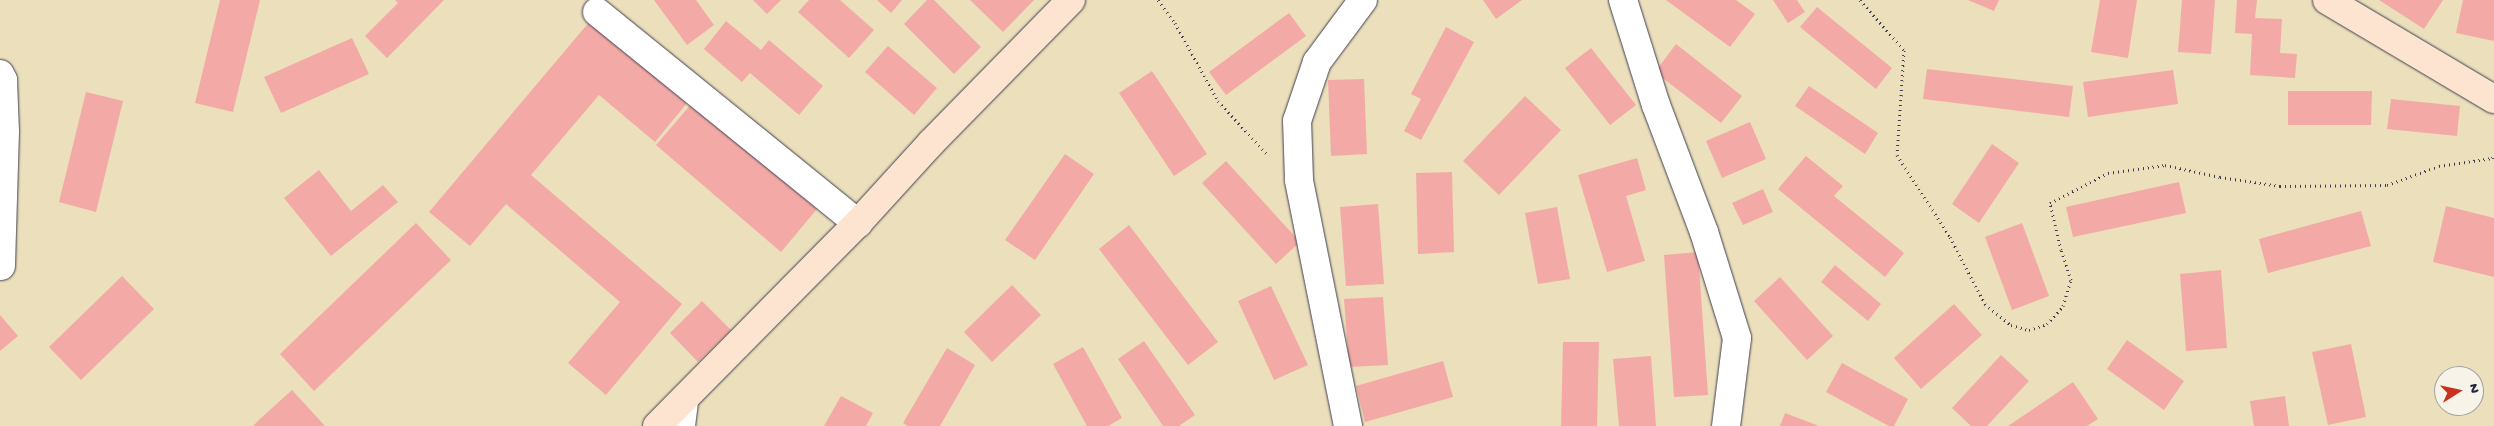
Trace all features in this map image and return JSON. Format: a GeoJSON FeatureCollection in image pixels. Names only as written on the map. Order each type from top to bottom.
{"type":"FeatureCollection","features":[{"type":"Feature","properties":{"kind":"street"},"geometry":{"type":"LineString","coordinates":[[657,426],[683,413],[931,142],[1071,0]]}},
{"type":"Feature","properties":{"kind":"street"},"geometry":{"type":"LineString","coordinates":[[1348,426],[1299,180],[1297,121],[1316,62],[1363,0]]}},
{"type":"Feature","properties":{"kind":"street"},"geometry":{"type":"LineString","coordinates":[[1623,0],[1656,105],[1704,232],[1737,338],[1726,426]]}},
{"type":"Feature","properties":{"kind":"street"},"geometry":{"type":"LineString","coordinates":[[2328,0],[2494,99]]}},
{"type":"Feature","properties":{"kind":"street"},"geometry":{"type":"LineString","coordinates":[[597,12],[858,223]]}},
{"type":"Feature","properties":{"kind":"street"},"geometry":{"type":"LineString","coordinates":[[0,74],[3,80],[5,131],[1,266]]}},
{"type":"Feature","properties":{"kind":"path"},"geometry":{"type":"LineString","coordinates":[[1158,0],[1175,23],[1218,101],[1278,167],[1299,180]]}},
{"type":"Feature","properties":{"kind":"path"},"geometry":{"type":"LineString","coordinates":[[1860,0],[1904,50],[1898,154],[1950,237],[1985,304],[2011,325],[2029,330],[2047,324],[2058,312],[2063,306],[2071,280],[2061,250],[2050,204],[2108,173],[2165,165],[2220,177],[2280,186],[2387,185],[2439,166],[2492,158],[2494,155]]}},
{"type":"Feature","properties":{"kind":"building"},"geometry":{"type":"Polygon","coordinates":[[[220,0],[260,0],[233,112],[195,103],[220,0]]]}},
{"type":"Feature","properties":{"kind":"building"},"geometry":{"type":"Polygon","coordinates":[[[395,0],[444,0],[387,58],[365,36],[398,3],[395,0]]]}},
{"type":"Feature","properties":{"kind":"building"},"geometry":{"type":"Polygon","coordinates":[[[654,0],[696,0],[714,25],[687,45],[654,0]]]}},
{"type":"Feature","properties":{"kind":"building"},"geometry":{"type":"Polygon","coordinates":[[[753,0],[781,0],[767,14],[753,0]]]}},
{"type":"Feature","properties":{"kind":"building"},"geometry":{"type":"Polygon","coordinates":[[[809,0],[840,0],[874,30],[849,58],[798,12],[809,0]]]}},
{"type":"Feature","properties":{"kind":"building"},"geometry":{"type":"Polygon","coordinates":[[[877,0],[902,0],[891,13],[877,0]]]}},
{"type":"Feature","properties":{"kind":"building"},"geometry":{"type":"Polygon","coordinates":[[[927,0],[934,0],[981,47],[954,74],[904,24],[927,0]]]}},
{"type":"Feature","properties":{"kind":"building"},"geometry":{"type":"Polygon","coordinates":[[[970,0],[1034,0],[1003,32],[970,0]]]}},
{"type":"Feature","properties":{"kind":"building"},"geometry":{"type":"Polygon","coordinates":[[[1483,0],[1522,0],[1496,19],[1483,0]]]}},
{"type":"Feature","properties":{"kind":"building"},"geometry":{"type":"Polygon","coordinates":[[[1666,0],[1736,0],[1755,14],[1730,47],[1666,0]]]}},
{"type":"Feature","properties":{"kind":"building"},"geometry":{"type":"Polygon","coordinates":[[[1773,0],[1797,0],[1805,12],[1788,23],[1773,0]]]}},
{"type":"Feature","properties":{"kind":"building"},"geometry":{"type":"Polygon","coordinates":[[[1968,0],[1999,0],[1994,11],[1968,0]]]}},
{"type":"Feature","properties":{"kind":"building"},"geometry":{"type":"Polygon","coordinates":[[[2100,0],[2137,0],[2128,58],[2091,52],[2100,0]]]}},
{"type":"Feature","properties":{"kind":"building"},"geometry":{"type":"Polygon","coordinates":[[[2182,0],[2215,0],[2211,54],[2178,52],[2182,0]]]}},
{"type":"Feature","properties":{"kind":"building"},"geometry":{"type":"Polygon","coordinates":[[[2237,0],[2257,0],[2255,18],[2282,19],[2280,53],[2297,54],[2295,78],[2250,75],[2252,34],[2235,33],[2237,0]]]}},
{"type":"Feature","properties":{"kind":"building"},"geometry":{"type":"Polygon","coordinates":[[[2379,0],[2443,0],[2424,29],[2379,0]]]}},
{"type":"Feature","properties":{"kind":"building"},"geometry":{"type":"Polygon","coordinates":[[[2463,0],[2494,0],[2494,41],[2456,33],[2463,0]]]}},
{"type":"Feature","properties":{"kind":"building"},"geometry":{"type":"Polygon","coordinates":[[[1817,7],[1892,68],[1876,89],[1800,27],[1817,7]]]}},
{"type":"Feature","properties":{"kind":"building"},"geometry":{"type":"Polygon","coordinates":[[[1289,13],[1306,36],[1226,95],[1209,72],[1289,13]]]}},
{"type":"Feature","properties":{"kind":"building"},"geometry":{"type":"Polygon","coordinates":[[[591,20],[687,103],[655,142],[599,95],[531,175],[682,304],[606,395],[568,363],[620,302],[506,204],[470,246],[429,212],[591,20]]]}},
{"type":"Feature","properties":{"kind":"building"},"geometry":{"type":"Polygon","coordinates":[[[726,21],[761,50],[769,40],[823,86],[799,115],[750,73],[742,82],[704,49],[726,21]]]}},
{"type":"Feature","properties":{"kind":"building"},"geometry":{"type":"Polygon","coordinates":[[[1446,27],[1474,42],[1421,140],[1404,131],[1421,99],[1411,94],[1446,27]]]}},
{"type":"Feature","properties":{"kind":"building"},"geometry":{"type":"Polygon","coordinates":[[[352,38],[369,74],[281,113],[264,77],[352,38]]]}},
{"type":"Feature","properties":{"kind":"building"},"geometry":{"type":"Polygon","coordinates":[[[1676,44],[1742,96],[1721,123],[1655,72],[1676,44]]]}},
{"type":"Feature","properties":{"kind":"building"},"geometry":{"type":"Polygon","coordinates":[[[888,46],[937,88],[914,115],[865,72],[888,46]]]}},
{"type":"Feature","properties":{"kind":"building"},"geometry":{"type":"Polygon","coordinates":[[[1591,48],[1636,105],[1610,125],[1565,68],[1591,48]]]}},
{"type":"Feature","properties":{"kind":"building"},"geometry":{"type":"Polygon","coordinates":[[[1927,69],[2073,86],[2069,117],[1923,99],[1927,69]]]}},
{"type":"Feature","properties":{"kind":"building"},"geometry":{"type":"Polygon","coordinates":[[[2173,70],[2178,104],[2088,117],[2083,82],[2173,70]]]}},
{"type":"Feature","properties":{"kind":"building"},"geometry":{"type":"Polygon","coordinates":[[[1152,71],[1207,154],[1174,176],[1119,93],[1152,71]]]}},
{"type":"Feature","properties":{"kind":"building"},"geometry":{"type":"Polygon","coordinates":[[[1364,79],[1367,154],[1331,156],[1328,80],[1364,79]]]}},
{"type":"Feature","properties":{"kind":"building"},"geometry":{"type":"Polygon","coordinates":[[[1809,86],[1878,133],[1865,154],[1795,106],[1809,86]]]}},
{"type":"Feature","properties":{"kind":"building"},"geometry":{"type":"Polygon","coordinates":[[[2288,91],[2372,91],[2371,125],[2288,125],[2288,91]]]}},
{"type":"Feature","properties":{"kind":"building"},"geometry":{"type":"Polygon","coordinates":[[[86,92],[123,101],[96,212],[59,202],[86,92]]]}},
{"type":"Feature","properties":{"kind":"building"},"geometry":{"type":"Polygon","coordinates":[[[1525,96],[1561,130],[1499,195],[1463,161],[1525,96]]]}},
{"type":"Feature","properties":{"kind":"building"},"geometry":{"type":"Polygon","coordinates":[[[2391,99],[2460,106],[2457,136],[2387,129],[2391,99]]]}},
{"type":"Feature","properties":{"kind":"building"},"geometry":{"type":"Polygon","coordinates":[[[693,102],[817,209],[781,252],[656,145],[693,102]]]}},
{"type":"Feature","properties":{"kind":"building"},"geometry":{"type":"Polygon","coordinates":[[[1750,122],[1766,159],[1722,178],[1706,141],[1750,122]]]}},
{"type":"Feature","properties":{"kind":"building"},"geometry":{"type":"Polygon","coordinates":[[[1992,144],[2019,163],[1979,223],[1952,204],[1992,144]]]}},
{"type":"Feature","properties":{"kind":"building"},"geometry":{"type":"Polygon","coordinates":[[[1065,154],[1094,174],[1035,260],[1005,240],[1065,154]]]}},
{"type":"Feature","properties":{"kind":"building"},"geometry":{"type":"Polygon","coordinates":[[[1806,156],[1843,186],[1834,196],[1904,253],[1885,277],[1778,189],[1806,156]]]}},
{"type":"Feature","properties":{"kind":"building"},"geometry":{"type":"Polygon","coordinates":[[[1637,158],[1646,190],[1626,196],[1645,261],[1607,272],[1578,175],[1637,158]]]}},
{"type":"Feature","properties":{"kind":"building"},"geometry":{"type":"Polygon","coordinates":[[[1226,161],[1300,242],[1276,264],[1202,183],[1226,161]]]}},
{"type":"Feature","properties":{"kind":"building"},"geometry":{"type":"Polygon","coordinates":[[[319,170],[351,211],[383,185],[398,202],[331,256],[284,198],[319,170]]]}},
{"type":"Feature","properties":{"kind":"building"},"geometry":{"type":"Polygon","coordinates":[[[1452,172],[1454,252],[1418,254],[1416,173],[1452,172]]]}},
{"type":"Feature","properties":{"kind":"building"},"geometry":{"type":"Polygon","coordinates":[[[2179,182],[2186,213],[2073,237],[2066,207],[2179,182]]]}},
{"type":"Feature","properties":{"kind":"building"},"geometry":{"type":"Polygon","coordinates":[[[1763,189],[1773,212],[1743,225],[1732,203],[1763,189]]]}},
{"type":"Feature","properties":{"kind":"building"},"geometry":{"type":"Polygon","coordinates":[[[1378,204],[1384,284],[1346,286],[1340,207],[1378,204]]]}},
{"type":"Feature","properties":{"kind":"building"},"geometry":{"type":"Polygon","coordinates":[[[2446,206],[2494,218],[2494,277],[2433,262],[2446,206]]]}},
{"type":"Feature","properties":{"kind":"building"},"geometry":{"type":"Polygon","coordinates":[[[1557,207],[1570,279],[1538,284],[1525,213],[1557,207]]]}},
{"type":"Feature","properties":{"kind":"building"},"geometry":{"type":"Polygon","coordinates":[[[2361,211],[2371,246],[2268,273],[2259,239],[2361,211]]]}},
{"type":"Feature","properties":{"kind":"building"},"geometry":{"type":"Polygon","coordinates":[[[416,223],[451,260],[314,391],[280,354],[416,223]]]}},
{"type":"Feature","properties":{"kind":"building"},"geometry":{"type":"Polygon","coordinates":[[[2022,223],[2049,296],[2012,310],[1985,237],[2022,223]]]}},
{"type":"Feature","properties":{"kind":"building"},"geometry":{"type":"Polygon","coordinates":[[[1129,225],[1218,342],[1188,365],[1099,249],[1129,225]]]}},
{"type":"Feature","properties":{"kind":"building"},"geometry":{"type":"Polygon","coordinates":[[[1698,252],[1708,395],[1674,397],[1664,255],[1698,252]]]}},
{"type":"Feature","properties":{"kind":"building"},"geometry":{"type":"Polygon","coordinates":[[[1835,265],[1881,304],[1868,321],[1821,282],[1835,265]]]}},
{"type":"Feature","properties":{"kind":"building"},"geometry":{"type":"Polygon","coordinates":[[[2221,270],[2227,348],[2186,351],[2180,274],[2221,270]]]}},
{"type":"Feature","properties":{"kind":"building"},"geometry":{"type":"Polygon","coordinates":[[[122,276],[154,309],[81,380],[49,347],[122,276]]]}},
{"type":"Feature","properties":{"kind":"building"},"geometry":{"type":"Polygon","coordinates":[[[1780,277],[1833,336],[1807,360],[1754,301],[1780,277]]]}},
{"type":"Feature","properties":{"kind":"building"},"geometry":{"type":"Polygon","coordinates":[[[1012,285],[1041,315],[992,362],[964,332],[1012,285]]]}},
{"type":"Feature","properties":{"kind":"building"},"geometry":{"type":"Polygon","coordinates":[[[1271,286],[1308,365],[1274,380],[1238,301],[1271,286]]]}},
{"type":"Feature","properties":{"kind":"building"},"geometry":{"type":"Polygon","coordinates":[[[1383,297],[1388,365],[1349,367],[1344,299],[1383,297]]]}},
{"type":"Feature","properties":{"kind":"building"},"geometry":{"type":"Polygon","coordinates":[[[702,301],[731,330],[698,362],[670,333],[702,301]]]}},
{"type":"Feature","properties":{"kind":"building"},"geometry":{"type":"Polygon","coordinates":[[[1954,304],[1982,335],[1921,389],[1894,358],[1954,304]]]}},
{"type":"Feature","properties":{"kind":"building"},"geometry":{"type":"Polygon","coordinates":[[[0,315],[18,336],[0,351],[0,315]]]}},
{"type":"Feature","properties":{"kind":"building"},"geometry":{"type":"Polygon","coordinates":[[[2127,340],[2184,381],[2164,410],[2107,369],[2127,340]]]}},
{"type":"Feature","properties":{"kind":"building"},"geometry":{"type":"Polygon","coordinates":[[[1144,341],[1195,415],[1179,426],[1163,426],[1118,359],[1144,341]]]}},
{"type":"Feature","properties":{"kind":"building"},"geometry":{"type":"Polygon","coordinates":[[[1563,342],[1599,342],[1597,426],[1561,426],[1563,342]]]}},
{"type":"Feature","properties":{"kind":"building"},"geometry":{"type":"Polygon","coordinates":[[[2351,344],[2366,417],[2328,425],[2312,352],[2351,344]]]}},
{"type":"Feature","properties":{"kind":"building"},"geometry":{"type":"Polygon","coordinates":[[[1083,347],[1122,418],[1108,426],[1087,426],[1053,364],[1083,347]]]}},
{"type":"Feature","properties":{"kind":"building"},"geometry":{"type":"Polygon","coordinates":[[[947,348],[975,365],[940,426],[908,426],[903,423],[947,348]]]}},
{"type":"Feature","properties":{"kind":"building"},"geometry":{"type":"Polygon","coordinates":[[[2001,355],[2029,381],[1987,426],[1971,426],[1952,408],[2001,355]]]}},
{"type":"Feature","properties":{"kind":"building"},"geometry":{"type":"Polygon","coordinates":[[[1651,356],[1656,426],[1619,426],[1613,359],[1651,356]]]}},
{"type":"Feature","properties":{"kind":"building"},"geometry":{"type":"Polygon","coordinates":[[[1443,361],[1453,397],[1365,422],[1356,386],[1443,361]]]}},
{"type":"Feature","properties":{"kind":"building"},"geometry":{"type":"Polygon","coordinates":[[[1842,363],[1908,399],[1894,426],[1889,426],[1826,392],[1842,363]]]}},
{"type":"Feature","properties":{"kind":"building"},"geometry":{"type":"Polygon","coordinates":[[[2073,382],[2098,419],[2087,426],[2008,426],[2073,382]]]}},
{"type":"Feature","properties":{"kind":"building"},"geometry":{"type":"Polygon","coordinates":[[[292,390],[325,426],[253,426],[261,418],[292,390]]]}},
{"type":"Feature","properties":{"kind":"building"},"geometry":{"type":"Polygon","coordinates":[[[841,396],[873,413],[866,426],[824,426],[841,396]]]}},
{"type":"Feature","properties":{"kind":"building"},"geometry":{"type":"Polygon","coordinates":[[[2285,396],[2289,426],[2254,426],[2250,401],[2285,396]]]}},
{"type":"Feature","properties":{"kind":"building"},"geometry":{"type":"Polygon","coordinates":[[[1785,413],[1819,426],[1780,426],[1785,413]]]}}]}
